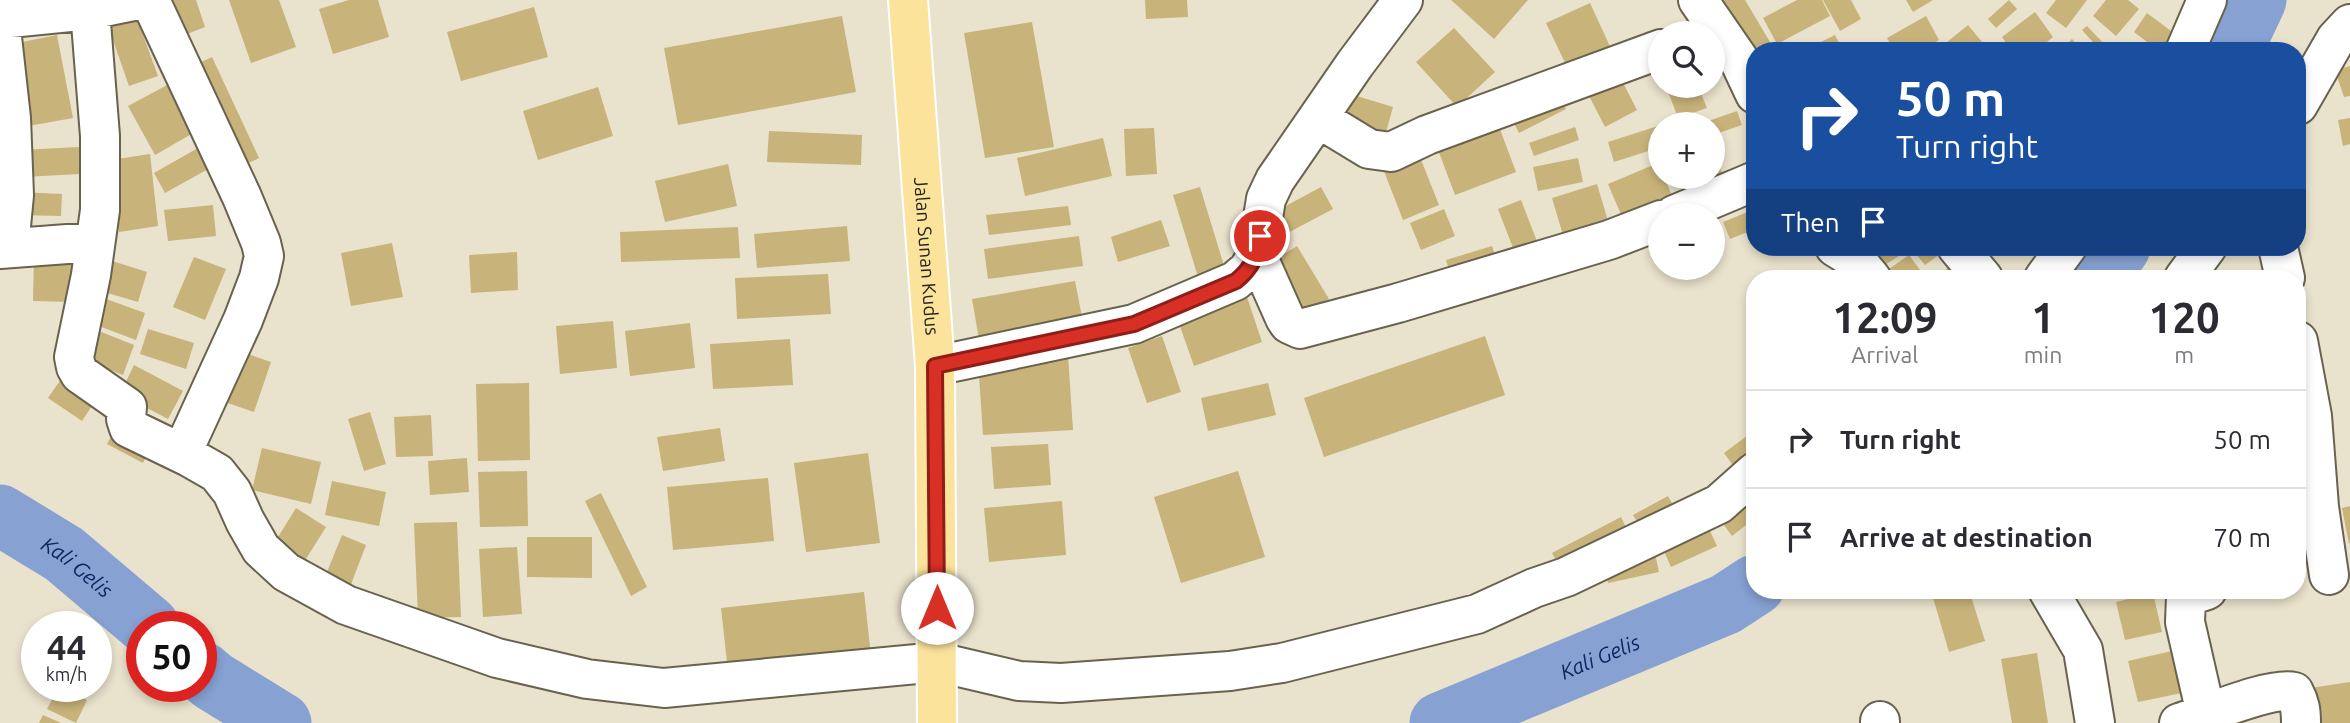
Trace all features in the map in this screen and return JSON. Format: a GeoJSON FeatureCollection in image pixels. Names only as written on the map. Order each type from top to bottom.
{"type":"FeatureCollection","features":[{"type":"Feature","properties":{"kind":"main road","name":"Jalan Sunan Kudus"},"geometry":{"type":"LineString","coordinates":[[908,0],[935,366],[937,723]]}},
{"type":"Feature","properties":{"kind":"street"},"geometry":{"type":"LineString","coordinates":[[94,242],[4,248],[14,195],[12,131],[0,19],[90,10],[139,0]]}},
{"type":"Feature","properties":{"kind":"street"},"geometry":{"type":"LineString","coordinates":[[150,0],[242,197],[264,256],[259,278],[243,320],[181,453]]}},
{"type":"Feature","properties":{"kind":"street"},"geometry":{"type":"LineString","coordinates":[[935,366],[1134,324],[1236,281],[1248,270],[1257,255],[1266,199],[1275,180],[1403,0]]}},
{"type":"Feature","properties":{"kind":"street"},"geometry":{"type":"LineString","coordinates":[[2189,42],[2207,0]]}},
{"type":"Feature","properties":{"kind":"street"},"geometry":{"type":"LineString","coordinates":[[90,10],[100,136],[100,210],[91,275],[74,358],[80,374],[127,407],[126,419],[129,428],[217,473],[233,492],[261,549],[286,572],[346,605],[497,658],[587,679],[664,688],[937,669],[1020,681],[1099,682],[1230,671],[1282,663],[1477,614],[1534,588],[1566,577],[1719,504],[1746,480]]}},
{"type":"Feature","properties":{"kind":"street"},"geometry":{"type":"LineString","coordinates":[[1706,20],[1738,58],[1746,75]]}},
{"type":"Feature","properties":{"kind":"street"},"geometry":{"type":"LineString","coordinates":[[2306,92],[2336,39],[2350,24]]}},
{"type":"Feature","properties":{"kind":"street"},"geometry":{"type":"LineString","coordinates":[[1318,118],[1369,149],[1391,152],[1427,135],[1648,54]]}},
{"type":"Feature","properties":{"kind":"street"},"geometry":{"type":"LineString","coordinates":[[1703,203],[1746,185]]}},
{"type":"Feature","properties":{"kind":"street"},"geometry":{"type":"LineString","coordinates":[[1257,255],[1289,324],[1300,329],[1398,303],[1609,240],[1648,225]]}},
{"type":"Feature","properties":{"kind":"street"},"geometry":{"type":"LineString","coordinates":[[1850,256],[1864,270]]}},
{"type":"Feature","properties":{"kind":"street"},"geometry":{"type":"LineString","coordinates":[[1965,256],[1976,270]]}},
{"type":"Feature","properties":{"kind":"street"},"geometry":{"type":"LineString","coordinates":[[2306,384],[2312,416],[2326,576]]}},
{"type":"Feature","properties":{"kind":"street"},"geometry":{"type":"LineString","coordinates":[[2053,599],[2082,650],[2095,723]]}},
{"type":"Feature","properties":{"kind":"street"},"geometry":{"type":"LineString","coordinates":[[2186,599],[2192,718],[2270,693],[2288,690],[2294,692],[2298,699],[2301,723]]}},
{"type":"Feature","properties":{"kind":"building"},"geometry":{"type":"Polygon","coordinates":[[[157,0],[196,0],[205,27],[172,40],[157,0]]]}},
{"type":"Feature","properties":{"kind":"building"},"geometry":{"type":"Polygon","coordinates":[[[229,0],[279,0],[296,47],[251,63],[229,0]]]}},
{"type":"Feature","properties":{"kind":"building"},"geometry":{"type":"Polygon","coordinates":[[[349,0],[378,0],[389,37],[333,54],[319,9],[349,0]]]}},
{"type":"Feature","properties":{"kind":"building"},"geometry":{"type":"Polygon","coordinates":[[[1145,0],[1187,0],[1188,17],[1146,19],[1145,0]]]}},
{"type":"Feature","properties":{"kind":"building"},"geometry":{"type":"Polygon","coordinates":[[[1451,0],[1528,0],[1494,39],[1451,0]]]}},
{"type":"Feature","properties":{"kind":"building"},"geometry":{"type":"Polygon","coordinates":[[[1713,0],[1745,0],[1770,42],[1746,42],[1746,55],[1713,0]]]}},
{"type":"Feature","properties":{"kind":"building"},"geometry":{"type":"Polygon","coordinates":[[[1797,0],[1822,0],[1830,16],[1781,42],[1776,42],[1763,18],[1797,0]]]}},
{"type":"Feature","properties":{"kind":"building"},"geometry":{"type":"Polygon","coordinates":[[[1823,0],[1851,0],[1861,19],[1840,31],[1823,0]]]}},
{"type":"Feature","properties":{"kind":"building"},"geometry":{"type":"Polygon","coordinates":[[[1906,0],[1933,0],[1913,12],[1906,0]]]}},
{"type":"Feature","properties":{"kind":"building"},"geometry":{"type":"Polygon","coordinates":[[[2009,0],[2017,9],[1996,28],[1988,19],[2009,0]]]}},
{"type":"Feature","properties":{"kind":"building"},"geometry":{"type":"Polygon","coordinates":[[[2056,0],[2087,0],[2066,28],[2046,13],[2056,0]]]}},
{"type":"Feature","properties":{"kind":"building"},"geometry":{"type":"Polygon","coordinates":[[[2106,0],[2128,0],[2139,9],[2116,36],[2093,16],[2106,0]]]}},
{"type":"Feature","properties":{"kind":"building"},"geometry":{"type":"Polygon","coordinates":[[[1590,3],[1613,53],[1570,73],[1546,23],[1590,3]]]}},
{"type":"Feature","properties":{"kind":"building"},"geometry":{"type":"Polygon","coordinates":[[[534,7],[548,57],[461,81],[447,32],[534,7]]]}},
{"type":"Feature","properties":{"kind":"building"},"geometry":{"type":"Polygon","coordinates":[[[134,10],[158,76],[129,86],[106,20],[134,10]]]}},
{"type":"Feature","properties":{"kind":"building"},"geometry":{"type":"Polygon","coordinates":[[[2035,12],[2053,37],[2047,42],[2006,42],[2002,37],[2035,12]]]}},
{"type":"Feature","properties":{"kind":"building"},"geometry":{"type":"Polygon","coordinates":[[[2147,13],[2175,34],[2169,42],[2147,42],[2134,32],[2147,13]]]}},
{"type":"Feature","properties":{"kind":"building"},"geometry":{"type":"Polygon","coordinates":[[[842,16],[856,92],[678,125],[664,48],[842,16]]]}},
{"type":"Feature","properties":{"kind":"building"},"geometry":{"type":"Polygon","coordinates":[[[1926,16],[1939,40],[1889,42],[1887,38],[1926,16]]]}},
{"type":"Feature","properties":{"kind":"building"},"geometry":{"type":"Polygon","coordinates":[[[1032,22],[1054,147],[985,158],[964,33],[1032,22]]]}},
{"type":"Feature","properties":{"kind":"building"},"geometry":{"type":"Polygon","coordinates":[[[1968,25],[1982,42],[1947,42],[1968,25]]]}},
{"type":"Feature","properties":{"kind":"building"},"geometry":{"type":"Polygon","coordinates":[[[2087,26],[2102,42],[2093,42],[2082,30],[2087,26]]]}},
{"type":"Feature","properties":{"kind":"building"},"geometry":{"type":"Polygon","coordinates":[[[1454,28],[1495,72],[1457,107],[1416,62],[1454,28]]]}},
{"type":"Feature","properties":{"kind":"building"},"geometry":{"type":"Polygon","coordinates":[[[57,35],[73,118],[23,127],[7,45],[57,35]]]}},
{"type":"Feature","properties":{"kind":"building"},"geometry":{"type":"Polygon","coordinates":[[[1835,35],[1838,42],[1821,42],[1835,35]]]}},
{"type":"Feature","properties":{"kind":"building"},"geometry":{"type":"Polygon","coordinates":[[[212,57],[259,158],[238,168],[191,67],[212,57]]]}},
{"type":"Feature","properties":{"kind":"building"},"geometry":{"type":"Polygon","coordinates":[[[2350,66],[2350,96],[2344,97],[2335,70],[2350,66]]]}},
{"type":"Feature","properties":{"kind":"building"},"geometry":{"type":"Polygon","coordinates":[[[1618,73],[1637,110],[1605,127],[1586,90],[1618,73]]]}},
{"type":"Feature","properties":{"kind":"building"},"geometry":{"type":"Polygon","coordinates":[[[169,84],[195,132],[155,155],[128,106],[169,84]]]}},
{"type":"Feature","properties":{"kind":"building"},"geometry":{"type":"Polygon","coordinates":[[[598,87],[613,136],[538,160],[523,111],[598,87]]]}},
{"type":"Feature","properties":{"kind":"building"},"geometry":{"type":"Polygon","coordinates":[[[1556,91],[1566,109],[1519,133],[1510,115],[1556,91]]]}},
{"type":"Feature","properties":{"kind":"building"},"geometry":{"type":"Polygon","coordinates":[[[1347,93],[1393,107],[1385,136],[1338,122],[1347,93]]]}},
{"type":"Feature","properties":{"kind":"building"},"geometry":{"type":"Polygon","coordinates":[[[1670,98],[1703,98],[1707,108],[1695,112],[1676,112],[1670,98]]]}},
{"type":"Feature","properties":{"kind":"building"},"geometry":{"type":"Polygon","coordinates":[[[1737,111],[1742,125],[1725,131],[1725,115],[1737,111]]]}},
{"type":"Feature","properties":{"kind":"building"},"geometry":{"type":"Polygon","coordinates":[[[2350,118],[2350,144],[2343,146],[2338,120],[2350,118]]]}},
{"type":"Feature","properties":{"kind":"building"},"geometry":{"type":"Polygon","coordinates":[[[1498,124],[1516,172],[1455,195],[1437,147],[1498,124]]]}},
{"type":"Feature","properties":{"kind":"building"},"geometry":{"type":"Polygon","coordinates":[[[1575,127],[1579,140],[1534,156],[1529,143],[1575,127]]]}},
{"type":"Feature","properties":{"kind":"building"},"geometry":{"type":"Polygon","coordinates":[[[1154,128],[1157,174],[1126,176],[1124,129],[1154,128]]]}},
{"type":"Feature","properties":{"kind":"building"},"geometry":{"type":"Polygon","coordinates":[[[1648,129],[1648,151],[1614,162],[1608,142],[1648,129]]]}},
{"type":"Feature","properties":{"kind":"building"},"geometry":{"type":"Polygon","coordinates":[[[769,131],[862,135],[861,165],[767,162],[769,131]]]}},
{"type":"Feature","properties":{"kind":"building"},"geometry":{"type":"Polygon","coordinates":[[[1103,138],[1112,176],[1025,196],[1017,158],[1103,138]]]}},
{"type":"Feature","properties":{"kind":"building"},"geometry":{"type":"Polygon","coordinates":[[[79,147],[80,174],[23,177],[21,150],[79,147]]]}},
{"type":"Feature","properties":{"kind":"building"},"geometry":{"type":"Polygon","coordinates":[[[198,148],[210,168],[165,193],[154,173],[198,148]]]}},
{"type":"Feature","properties":{"kind":"building"},"geometry":{"type":"Polygon","coordinates":[[[1418,152],[1439,205],[1403,220],[1382,166],[1418,152]]]}},
{"type":"Feature","properties":{"kind":"building"},"geometry":{"type":"Polygon","coordinates":[[[150,154],[158,226],[119,232],[111,160],[150,154]]]}},
{"type":"Feature","properties":{"kind":"building"},"geometry":{"type":"Polygon","coordinates":[[[1578,158],[1583,182],[1538,191],[1533,167],[1578,158]]]}},
{"type":"Feature","properties":{"kind":"building"},"geometry":{"type":"Polygon","coordinates":[[[728,164],[737,206],[665,222],[655,181],[728,164]]]}},
{"type":"Feature","properties":{"kind":"building"},"geometry":{"type":"Polygon","coordinates":[[[1648,167],[1648,189],[1669,189],[1675,203],[1648,203],[1648,217],[1626,226],[1608,184],[1648,167]]]}},
{"type":"Feature","properties":{"kind":"building"},"geometry":{"type":"Polygon","coordinates":[[[1597,184],[1608,221],[1563,235],[1552,198],[1597,184]]]}},
{"type":"Feature","properties":{"kind":"building"},"geometry":{"type":"Polygon","coordinates":[[[1200,187],[1225,269],[1198,277],[1173,195],[1200,187]]]}},
{"type":"Feature","properties":{"kind":"building"},"geometry":{"type":"Polygon","coordinates":[[[1321,187],[1333,209],[1280,237],[1269,215],[1321,187]]]}},
{"type":"Feature","properties":{"kind":"building"},"geometry":{"type":"Polygon","coordinates":[[[1687,189],[1709,189],[1692,198],[1687,189]]]}},
{"type":"Feature","properties":{"kind":"building"},"geometry":{"type":"Polygon","coordinates":[[[18,192],[62,194],[61,216],[17,215],[18,192]]]}},
{"type":"Feature","properties":{"kind":"building"},"geometry":{"type":"Polygon","coordinates":[[[1521,200],[1538,244],[1515,253],[1498,209],[1521,200]]]}},
{"type":"Feature","properties":{"kind":"building"},"geometry":{"type":"Polygon","coordinates":[[[213,205],[216,236],[168,241],[164,210],[213,205]]]}},
{"type":"Feature","properties":{"kind":"building"},"geometry":{"type":"Polygon","coordinates":[[[1068,206],[1071,225],[989,235],[986,215],[1068,206]]]}},
{"type":"Feature","properties":{"kind":"building"},"geometry":{"type":"Polygon","coordinates":[[[1444,209],[1455,236],[1421,250],[1410,223],[1444,209]]]}},
{"type":"Feature","properties":{"kind":"building"},"geometry":{"type":"Polygon","coordinates":[[[1746,213],[1746,233],[1730,239],[1725,221],[1746,213]]]}},
{"type":"Feature","properties":{"kind":"building"},"geometry":{"type":"Polygon","coordinates":[[[1161,220],[1170,246],[1118,262],[1111,237],[1161,220]]]}},
{"type":"Feature","properties":{"kind":"building"},"geometry":{"type":"Polygon","coordinates":[[[847,226],[850,261],[757,268],[754,234],[847,226]]]}},
{"type":"Feature","properties":{"kind":"building"},"geometry":{"type":"Polygon","coordinates":[[[738,227],[740,258],[621,262],[620,232],[738,227]]]}},
{"type":"Feature","properties":{"kind":"building"},"geometry":{"type":"Polygon","coordinates":[[[1079,236],[1083,266],[988,279],[984,249],[1079,236]]]}},
{"type":"Feature","properties":{"kind":"building"},"geometry":{"type":"Polygon","coordinates":[[[392,243],[403,297],[351,306],[341,253],[392,243]]]}},
{"type":"Feature","properties":{"kind":"building"},"geometry":{"type":"Polygon","coordinates":[[[1297,246],[1329,299],[1297,318],[1266,265],[1297,246]]]}},
{"type":"Feature","properties":{"kind":"building"},"geometry":{"type":"Polygon","coordinates":[[[1492,246],[1497,261],[1451,276],[1446,260],[1492,246]]]}},
{"type":"Feature","properties":{"kind":"building"},"geometry":{"type":"Polygon","coordinates":[[[517,252],[518,290],[471,293],[469,255],[517,252]]]}},
{"type":"Feature","properties":{"kind":"building"},"geometry":{"type":"Polygon","coordinates":[[[1869,256],[1899,256],[1877,270],[1871,270],[1869,256]]]}},
{"type":"Feature","properties":{"kind":"building"},"geometry":{"type":"Polygon","coordinates":[[[1910,256],[1920,270],[1887,270],[1910,256]]]}},
{"type":"Feature","properties":{"kind":"building"},"geometry":{"type":"Polygon","coordinates":[[[1918,256],[1937,256],[1925,265],[1918,256]]]}},
{"type":"Feature","properties":{"kind":"building"},"geometry":{"type":"Polygon","coordinates":[[[194,257],[226,269],[205,320],[173,307],[194,257]]]}},
{"type":"Feature","properties":{"kind":"building"},"geometry":{"type":"Polygon","coordinates":[[[34,258],[74,259],[73,302],[33,301],[34,258]]]}},
{"type":"Feature","properties":{"kind":"building"},"geometry":{"type":"Polygon","coordinates":[[[103,258],[147,272],[138,302],[94,289],[103,258]]]}},
{"type":"Feature","properties":{"kind":"building"},"geometry":{"type":"Polygon","coordinates":[[[1960,259],[1968,270],[1945,270],[1960,259]]]}},
{"type":"Feature","properties":{"kind":"building"},"geometry":{"type":"Polygon","coordinates":[[[828,274],[831,314],[737,319],[735,278],[828,274]]]}},
{"type":"Feature","properties":{"kind":"building"},"geometry":{"type":"Polygon","coordinates":[[[1075,281],[1084,327],[980,345],[972,299],[1075,281]]]}},
{"type":"Feature","properties":{"kind":"building"},"geometry":{"type":"Polygon","coordinates":[[[1245,291],[1262,342],[1194,366],[1176,315],[1245,291]]]}},
{"type":"Feature","properties":{"kind":"building"},"geometry":{"type":"Polygon","coordinates":[[[98,296],[145,313],[136,340],[88,322],[98,296]]]}},
{"type":"Feature","properties":{"kind":"building"},"geometry":{"type":"Polygon","coordinates":[[[613,321],[617,368],[560,374],[556,326],[613,321]]]}},
{"type":"Feature","properties":{"kind":"building"},"geometry":{"type":"Polygon","coordinates":[[[690,323],[695,368],[630,376],[625,331],[690,323]]]}},
{"type":"Feature","properties":{"kind":"building"},"geometry":{"type":"Polygon","coordinates":[[[89,327],[134,345],[123,375],[78,357],[89,327]]]}},
{"type":"Feature","properties":{"kind":"building"},"geometry":{"type":"Polygon","coordinates":[[[148,329],[194,343],[186,369],[140,354],[148,329]]]}},
{"type":"Feature","properties":{"kind":"building"},"geometry":{"type":"Polygon","coordinates":[[[1162,336],[1181,392],[1147,403],[1128,348],[1162,336]]]}},
{"type":"Feature","properties":{"kind":"building"},"geometry":{"type":"Polygon","coordinates":[[[1485,336],[1505,395],[1324,457],[1304,398],[1485,336]]]}},
{"type":"Feature","properties":{"kind":"building"},"geometry":{"type":"Polygon","coordinates":[[[790,339],[793,385],[713,389],[710,344],[790,339]]]}},
{"type":"Feature","properties":{"kind":"building"},"geometry":{"type":"Polygon","coordinates":[[[236,350],[271,362],[254,412],[219,400],[236,350]]]}},
{"type":"Feature","properties":{"kind":"building"},"geometry":{"type":"Polygon","coordinates":[[[1068,355],[1073,430],[983,435],[978,360],[1068,355]]]}},
{"type":"Feature","properties":{"kind":"building"},"geometry":{"type":"Polygon","coordinates":[[[134,365],[183,391],[168,419],[120,394],[134,365]]]}},
{"type":"Feature","properties":{"kind":"building"},"geometry":{"type":"Polygon","coordinates":[[[66,372],[99,395],[82,421],[48,398],[66,372]]]}},
{"type":"Feature","properties":{"kind":"building"},"geometry":{"type":"Polygon","coordinates":[[[529,383],[530,460],[478,461],[476,384],[529,383]]]}},
{"type":"Feature","properties":{"kind":"building"},"geometry":{"type":"Polygon","coordinates":[[[1268,383],[1276,415],[1208,431],[1201,398],[1268,383]]]}},
{"type":"Feature","properties":{"kind":"building"},"geometry":{"type":"Polygon","coordinates":[[[370,412],[386,464],[364,471],[348,419],[370,412]]]}},
{"type":"Feature","properties":{"kind":"building"},"geometry":{"type":"Polygon","coordinates":[[[431,415],[433,456],[396,457],[394,417],[431,415]]]}},
{"type":"Feature","properties":{"kind":"building"},"geometry":{"type":"Polygon","coordinates":[[[118,424],[153,443],[143,463],[107,444],[118,424]]]}},
{"type":"Feature","properties":{"kind":"building"},"geometry":{"type":"Polygon","coordinates":[[[720,428],[725,461],[663,471],[657,437],[720,428]]]}},
{"type":"Feature","properties":{"kind":"building"},"geometry":{"type":"Polygon","coordinates":[[[1746,437],[1746,471],[1740,475],[1724,453],[1746,437]]]}},
{"type":"Feature","properties":{"kind":"building"},"geometry":{"type":"Polygon","coordinates":[[[1048,444],[1051,485],[994,489],[991,447],[1048,444]]]}},
{"type":"Feature","properties":{"kind":"building"},"geometry":{"type":"Polygon","coordinates":[[[262,448],[321,462],[311,504],[252,490],[262,448]]]}},
{"type":"Feature","properties":{"kind":"building"},"geometry":{"type":"Polygon","coordinates":[[[868,453],[880,543],[806,552],[794,463],[868,453]]]}},
{"type":"Feature","properties":{"kind":"building"},"geometry":{"type":"Polygon","coordinates":[[[467,458],[469,492],[430,495],[428,461],[467,458]]]}},
{"type":"Feature","properties":{"kind":"building"},"geometry":{"type":"Polygon","coordinates":[[[527,471],[528,526],[480,527],[478,472],[527,471]]]}},
{"type":"Feature","properties":{"kind":"building"},"geometry":{"type":"Polygon","coordinates":[[[1238,471],[1265,557],[1181,583],[1154,497],[1238,471]]]}},
{"type":"Feature","properties":{"kind":"building"},"geometry":{"type":"Polygon","coordinates":[[[768,478],[774,541],[673,550],[667,487],[768,478]]]}},
{"type":"Feature","properties":{"kind":"building"},"geometry":{"type":"Polygon","coordinates":[[[332,481],[386,492],[379,526],[325,515],[332,481]]]}},
{"type":"Feature","properties":{"kind":"building"},"geometry":{"type":"Polygon","coordinates":[[[601,493],[647,587],[631,596],[585,501],[601,493]]]}},
{"type":"Feature","properties":{"kind":"building"},"geometry":{"type":"Polygon","coordinates":[[[1746,494],[1746,525],[1732,536],[1718,517],[1746,494]]]}},
{"type":"Feature","properties":{"kind":"building"},"geometry":{"type":"Polygon","coordinates":[[[1668,496],[1678,514],[1644,533],[1633,515],[1668,496]]]}},
{"type":"Feature","properties":{"kind":"building"},"geometry":{"type":"Polygon","coordinates":[[[1062,501],[1066,555],[989,562],[984,508],[1062,501]]]}},
{"type":"Feature","properties":{"kind":"building"},"geometry":{"type":"Polygon","coordinates":[[[2350,506],[2350,543],[2349,544],[2342,508],[2350,506]]]}},
{"type":"Feature","properties":{"kind":"building"},"geometry":{"type":"Polygon","coordinates":[[[296,508],[326,527],[304,562],[275,542],[296,508]]]}},
{"type":"Feature","properties":{"kind":"building"},"geometry":{"type":"Polygon","coordinates":[[[1621,517],[1629,534],[1561,570],[1552,553],[1621,517]]]}},
{"type":"Feature","properties":{"kind":"building"},"geometry":{"type":"Polygon","coordinates":[[[457,522],[461,617],[418,618],[414,523],[457,522]]]}},
{"type":"Feature","properties":{"kind":"building"},"geometry":{"type":"Polygon","coordinates":[[[1709,529],[1717,546],[1671,567],[1663,549],[1709,529]]]}},
{"type":"Feature","properties":{"kind":"building"},"geometry":{"type":"Polygon","coordinates":[[[342,535],[366,545],[350,587],[325,577],[342,535]]]}},
{"type":"Feature","properties":{"kind":"building"},"geometry":{"type":"Polygon","coordinates":[[[527,537],[592,537],[592,578],[527,577],[527,537]]]}},
{"type":"Feature","properties":{"kind":"building"},"geometry":{"type":"Polygon","coordinates":[[[517,547],[522,614],[483,617],[479,549],[517,547]]]}},
{"type":"Feature","properties":{"kind":"building"},"geometry":{"type":"Polygon","coordinates":[[[1654,549],[1659,572],[1608,583],[1603,560],[1654,549]]]}},
{"type":"Feature","properties":{"kind":"building"},"geometry":{"type":"Polygon","coordinates":[[[864,592],[871,656],[728,671],[721,608],[864,592]]]}},
{"type":"Feature","properties":{"kind":"building"},"geometry":{"type":"Polygon","coordinates":[[[1933,599],[1972,599],[1985,641],[1949,652],[1933,599]]]}},
{"type":"Feature","properties":{"kind":"building"},"geometry":{"type":"Polygon","coordinates":[[[2154,599],[2162,632],[2125,640],[2116,602],[2154,599]]]}},
{"type":"Feature","properties":{"kind":"building"},"geometry":{"type":"Polygon","coordinates":[[[2172,651],[2182,693],[2138,702],[2128,661],[2172,651]]]}},
{"type":"Feature","properties":{"kind":"building"},"geometry":{"type":"Polygon","coordinates":[[[2037,653],[2048,723],[2012,723],[2001,659],[2037,653]]]}},
{"type":"Feature","properties":{"kind":"building"},"geometry":{"type":"Polygon","coordinates":[[[2350,682],[2350,723],[2309,723],[2304,689],[2350,682]]]}},
{"type":"Feature","properties":{"kind":"building"},"geometry":{"type":"Polygon","coordinates":[[[51,702],[86,702],[76,723],[47,709],[51,702]]]}},
{"type":"Feature","properties":{"kind":"building"},"geometry":{"type":"Polygon","coordinates":[[[43,715],[61,723],[39,723],[43,715]]]}},
{"type":"Feature","properties":{"kind":"waterway","name":"Kali Gelis"},"geometry":{"type":"LineString","coordinates":[[2236,42],[2256,0]]}},
{"type":"Feature","properties":{"kind":"waterway","name":"Kali Gelis"},"geometry":{"type":"LineString","coordinates":[[2104,270],[2114,256]]}},
{"type":"Feature","properties":{"kind":"waterway","name":"Kali Gelis"},"geometry":{"type":"LineString","coordinates":[[0,515],[64,554],[131,611]]}},
{"type":"Feature","properties":{"kind":"waterway","name":"Kali Gelis"},"geometry":{"type":"LineString","coordinates":[[1440,723],[1726,604],[1746,591]]}},
{"type":"Feature","properties":{"kind":"waterway","name":"Kali Gelis"},"geometry":{"type":"LineString","coordinates":[[217,683],[281,723]]}},
{"type":"Feature","properties":{"kind":"route"},"geometry":{"type":"LineString","coordinates":[[937,608],[935,366],[1134,324],[1236,281],[1248,270],[1257,255],[1260,236]]}}]}
